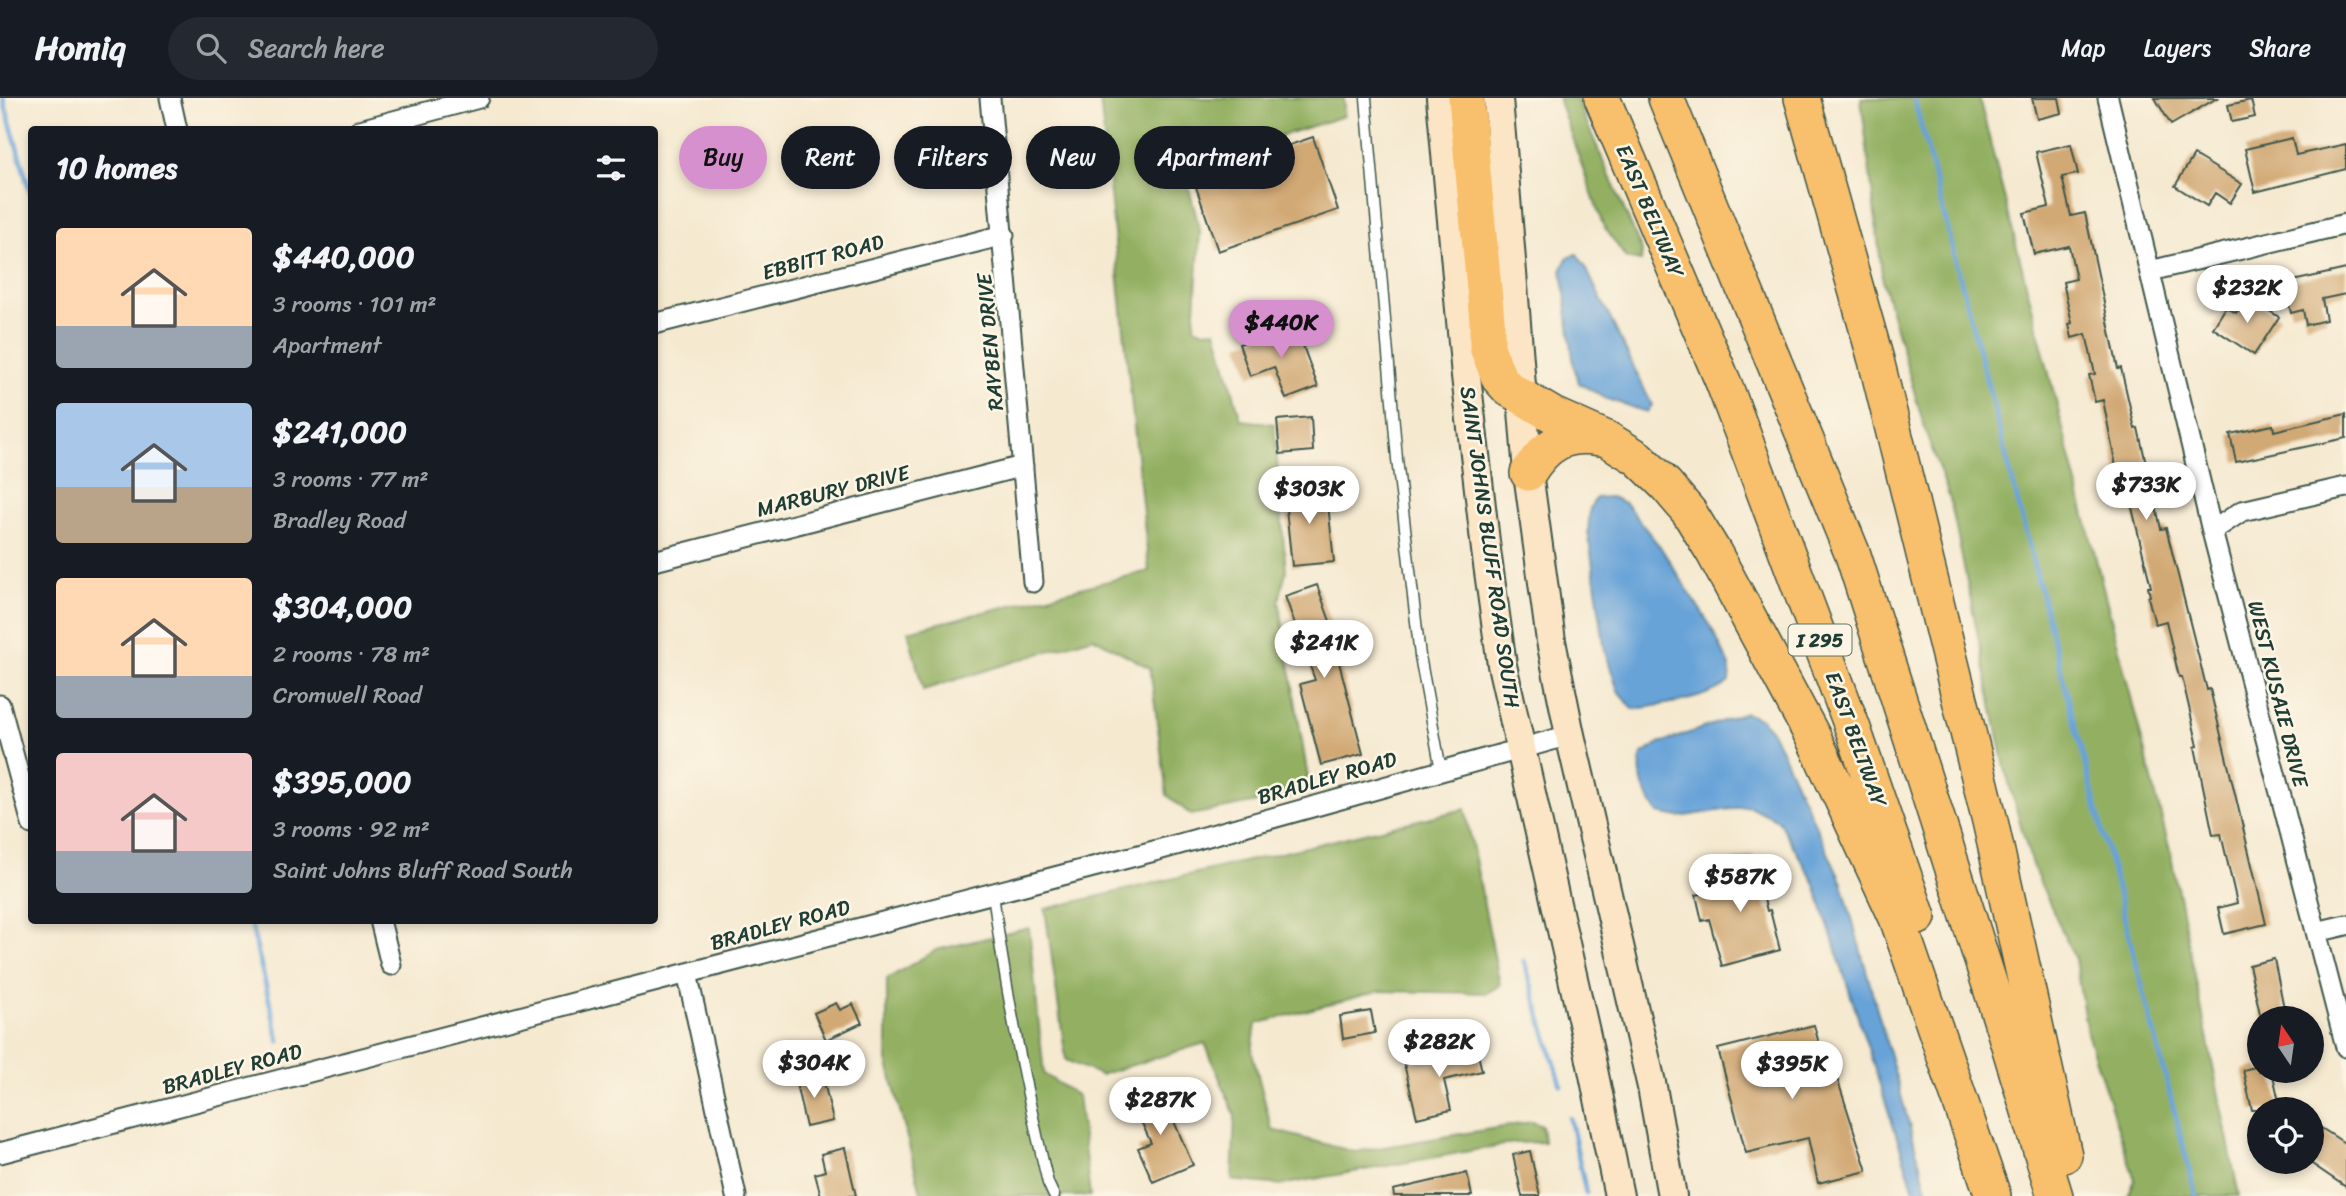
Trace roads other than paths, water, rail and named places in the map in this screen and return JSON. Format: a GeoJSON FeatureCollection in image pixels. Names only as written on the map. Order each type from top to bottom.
{"type":"FeatureCollection","features":[{"type":"Feature","properties":{"kind":"highway"},"geometry":{"type":"LineString","coordinates":[[1466,98],[1486,308],[1487,347],[1499,378],[1509,389],[1553,415],[1607,439],[1638,458],[1667,485],[1689,512],[1714,553],[1815,741],[1897,918],[1993,1196]]}},
{"type":"Feature","properties":{"kind":"highway","name":"EAST BELTWAY"},"geometry":{"type":"LineString","coordinates":[[1602,98],[1724,384],[1853,729],[1952,1015],[2002,1196]]}},
{"type":"Feature","properties":{"kind":"highway","name":"I 295"},"geometry":{"type":"LineString","coordinates":[[1666,98],[1853,555],[2055,1196]]}},
{"type":"Feature","properties":{"kind":"highway"},"geometry":{"type":"LineString","coordinates":[[1802,98],[1876,360],[1990,821],[2074,1196]]}},
{"type":"Feature","properties":{"kind":"highway"},"geometry":{"type":"LineString","coordinates":[[1528,473],[1546,449],[1565,439],[1589,436],[1607,439]]}},
{"type":"Feature","properties":{"kind":"main road","name":"SAINT JOHNS BLUFF ROAD SOUTH"},"geometry":{"type":"LineString","coordinates":[[1441,98],[1466,376],[1502,665],[1587,1036],[1616,1194]]}},
{"type":"Feature","properties":{"kind":"main road"},"geometry":{"type":"LineString","coordinates":[[1498,98],[1528,473],[1551,641],[1570,735],[1652,1087],[1672,1196]]}},
{"type":"Feature","properties":{"kind":"street"},"geometry":{"type":"LineString","coordinates":[[170,98],[176,126]]}},
{"type":"Feature","properties":{"kind":"street"},"geometry":{"type":"LineString","coordinates":[[375,126],[479,98]]}},
{"type":"Feature","properties":{"kind":"street","name":"RAYBEN DRIVE"},"geometry":{"type":"LineString","coordinates":[[990,98],[1032,582]]}},
{"type":"Feature","properties":{"kind":"street","name":"WEST KUSAIE DRIVE"},"geometry":{"type":"LineString","coordinates":[[2108,98],[2212,531],[2346,1046]]}},
{"type":"Feature","properties":{"kind":"street"},"geometry":{"type":"LineString","coordinates":[[2150,271],[2346,224]]}},
{"type":"Feature","properties":{"kind":"street","name":"EBBITT ROAD"},"geometry":{"type":"LineString","coordinates":[[658,323],[1003,235]]}},
{"type":"Feature","properties":{"kind":"street","name":"MARBURY DRIVE"},"geometry":{"type":"LineString","coordinates":[[658,560],[1023,466]]}},
{"type":"Feature","properties":{"kind":"street"},"geometry":{"type":"LineString","coordinates":[[2212,531],[2242,511],[2346,487]]}},
{"type":"Feature","properties":{"kind":"street"},"geometry":{"type":"LineString","coordinates":[[0,705],[28,809]]}},
{"type":"Feature","properties":{"kind":"street","name":"BRADLEY ROAD"},"geometry":{"type":"LineString","coordinates":[[0,1153],[1158,850],[1570,735]]}},
{"type":"Feature","properties":{"kind":"street"},"geometry":{"type":"LineString","coordinates":[[381,924],[391,965]]}},
{"type":"Feature","properties":{"kind":"street"},"geometry":{"type":"LineString","coordinates":[[2316,932],[2346,925]]}},
{"type":"Feature","properties":{"kind":"street"},"geometry":{"type":"LineString","coordinates":[[687,973],[736,1196]]}},
{"type":"Feature","properties":{"kind":"lane"},"geometry":{"type":"LineString","coordinates":[[1366,98],[1397,459],[1420,656],[1441,770]]}},
{"type":"Feature","properties":{"kind":"lane"},"geometry":{"type":"LineString","coordinates":[[993,893],[1018,1058],[1048,1183],[1054,1196]]}},
{"type":"Feature","properties":{"kind":"water"},"geometry":{"type":"Polygon","coordinates":[[[1577,254],[1652,405],[1647,412],[1607,399],[1579,383],[1574,367],[1562,269],[1567,258],[1577,254]]]}},
{"type":"Feature","properties":{"kind":"water"},"geometry":{"type":"Polygon","coordinates":[[[1611,497],[1625,503],[1661,548],[1710,625],[1730,666],[1729,682],[1708,693],[1683,701],[1633,709],[1618,691],[1605,651],[1588,532],[1590,508],[1596,498],[1611,497]]]}},
{"type":"Feature","properties":{"kind":"water"},"geometry":{"type":"Polygon","coordinates":[[[1745,713],[1761,719],[1773,733],[1842,883],[1929,1196],[1916,1196],[1814,882],[1778,820],[1749,806],[1679,817],[1658,813],[1643,785],[1640,771],[1642,754],[1661,743],[1745,713]]]}},
{"type":"Feature","properties":{"kind":"waterway"},"geometry":{"type":"LineString","coordinates":[[3,98],[28,185]]}},
{"type":"Feature","properties":{"kind":"waterway"},"geometry":{"type":"LineString","coordinates":[[1914,98],[2196,1196]]}},
{"type":"Feature","properties":{"kind":"waterway"},"geometry":{"type":"LineString","coordinates":[[251,924],[279,1041]]}},
{"type":"Feature","properties":{"kind":"waterway"},"geometry":{"type":"LineString","coordinates":[[1524,961],[1561,1085]]}},
{"type":"Feature","properties":{"kind":"waterway"},"geometry":{"type":"LineString","coordinates":[[1570,1118],[1586,1193]]}}]}
